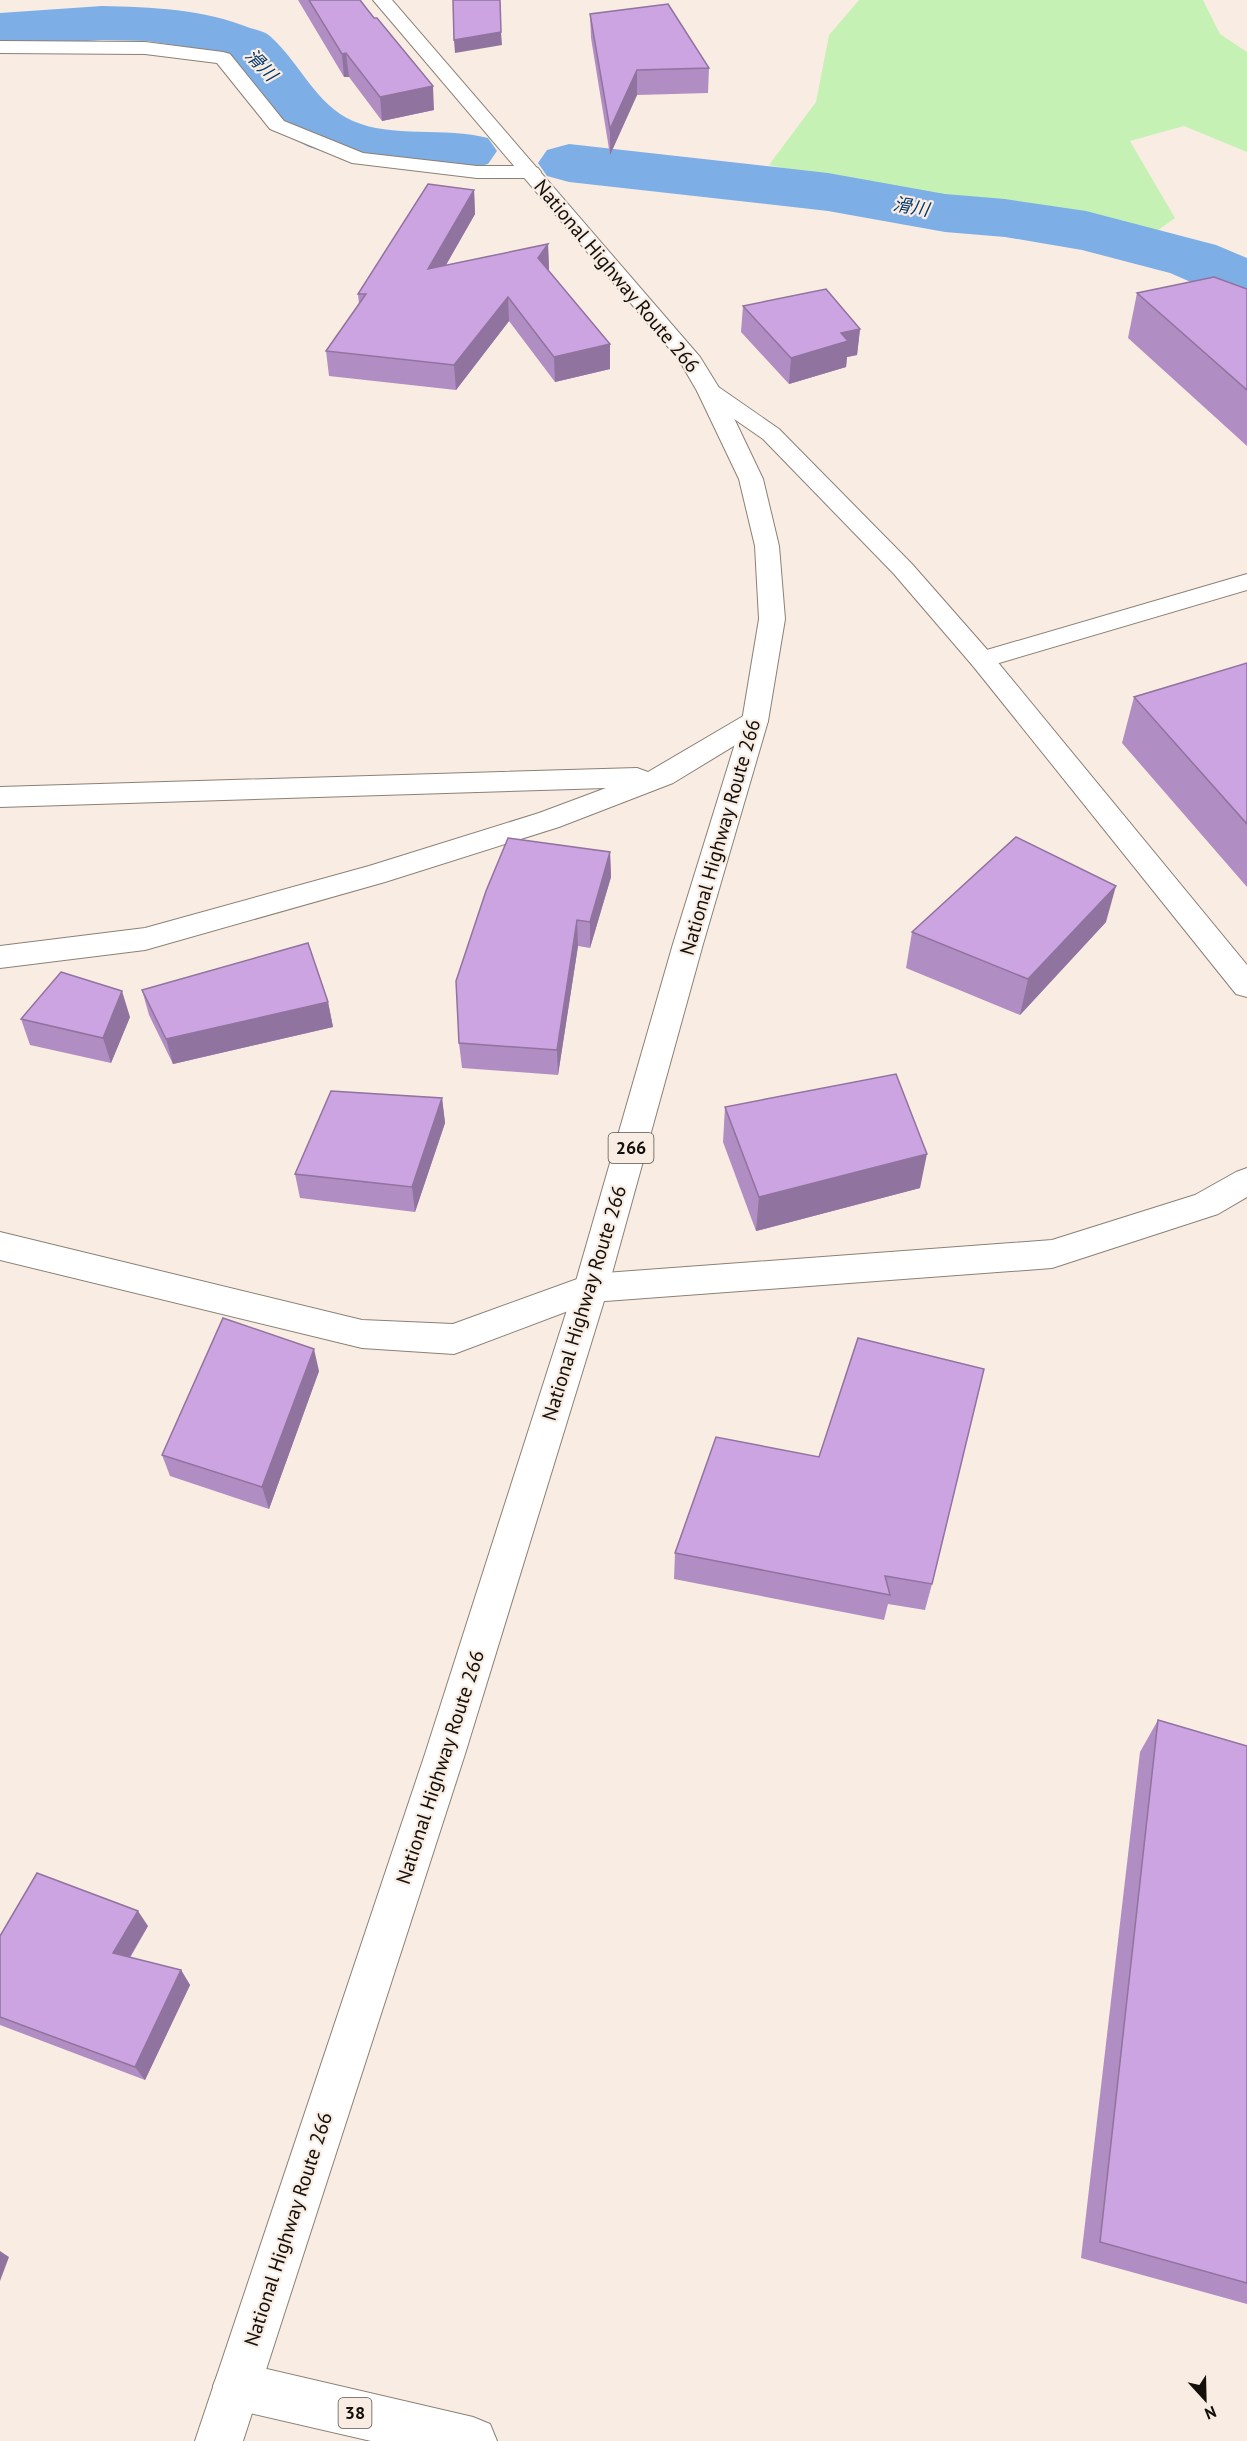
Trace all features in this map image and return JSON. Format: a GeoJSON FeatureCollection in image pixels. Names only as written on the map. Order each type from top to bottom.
{"type":"FeatureCollection","features":[{"type":"Feature","properties":{"kind":"main road","name":"National Highway Route 266"},"geometry":{"type":"LineString","coordinates":[[237,2386],[445,1754],[591,1288],[688,944],[756,721],[772,619],[767,546],[751,479],[709,391],[689,357],[382,0]]}},
{"type":"Feature","properties":{"kind":"main road"},"geometry":{"type":"LineString","coordinates":[[0,46],[145,48],[223,58],[277,125],[359,159],[477,172],[531,172]]}},
{"type":"Feature","properties":{"kind":"main road"},"geometry":{"type":"LineString","coordinates":[[709,391],[771,434],[903,569],[981,660],[1247,986]]}},
{"type":"Feature","properties":{"kind":"main road"},"geometry":{"type":"LineString","coordinates":[[981,660],[1247,582]]}},
{"type":"Feature","properties":{"kind":"main road"},"geometry":{"type":"LineString","coordinates":[[0,957],[144,939],[375,875],[538,824],[663,776],[756,721]]}},
{"type":"Feature","properties":{"kind":"main road"},"geometry":{"type":"LineString","coordinates":[[0,797],[663,776]]}},
{"type":"Feature","properties":{"kind":"main road"},"geometry":{"type":"LineString","coordinates":[[0,1246],[362,1334],[454,1339],[591,1288],[1052,1254],[1206,1204],[1247,1181]]}},
{"type":"Feature","properties":{"kind":"main road","name":"266"},"geometry":{"type":"LineString","coordinates":[[219,2441],[237,2386]]}},
{"type":"Feature","properties":{"kind":"main road","name":"38"},"geometry":{"type":"LineString","coordinates":[[237,2386],[473,2441]]}},
{"type":"Feature","properties":{"kind":"green space"},"geometry":{"type":"Polygon","coordinates":[[[859,0],[1203,0],[1220,34],[1247,52],[1247,152],[1184,126],[1130,141],[1175,218],[1157,231],[843,181],[769,165],[816,102],[829,35],[859,0]]]}},
{"type":"Feature","properties":{"kind":"building"},"geometry":{"type":"Polygon","coordinates":[[[309,0],[360,0],[433,86],[380,97],[346,53],[342,54],[309,0]]]}},
{"type":"Feature","properties":{"kind":"building"},"geometry":{"type":"Polygon","coordinates":[[[453,0],[500,0],[501,32],[454,40],[453,0]]]}},
{"type":"Feature","properties":{"kind":"building"},"geometry":{"type":"Polygon","coordinates":[[[668,4],[709,68],[637,70],[610,129],[590,14],[668,4]]]}},
{"type":"Feature","properties":{"kind":"building"},"geometry":{"type":"Polygon","coordinates":[[[428,184],[474,190],[428,269],[548,244],[538,258],[610,344],[554,357],[508,297],[454,365],[326,351],[366,294],[358,294],[428,184]]]}},
{"type":"Feature","properties":{"kind":"building"},"geometry":{"type":"Polygon","coordinates":[[[1214,277],[1247,289],[1247,390],[1137,293],[1214,277]]]}},
{"type":"Feature","properties":{"kind":"building"},"geometry":{"type":"Polygon","coordinates":[[[826,289],[860,329],[841,333],[848,341],[791,358],[743,306],[826,289]]]}},
{"type":"Feature","properties":{"kind":"building"},"geometry":{"type":"Polygon","coordinates":[[[1247,663],[1247,824],[1134,697],[1247,663]]]}},
{"type":"Feature","properties":{"kind":"building"},"geometry":{"type":"Polygon","coordinates":[[[1016,837],[1116,886],[1028,979],[912,932],[1016,837]]]}},
{"type":"Feature","properties":{"kind":"building"},"geometry":{"type":"Polygon","coordinates":[[[508,838],[610,852],[590,922],[577,920],[557,1050],[459,1043],[456,981],[486,891],[508,838]]]}},
{"type":"Feature","properties":{"kind":"building"},"geometry":{"type":"Polygon","coordinates":[[[308,943],[328,1002],[166,1039],[142,990],[308,943]]]}},
{"type":"Feature","properties":{"kind":"building"},"geometry":{"type":"Polygon","coordinates":[[[61,972],[122,991],[103,1038],[21,1019],[61,972]]]}},
{"type":"Feature","properties":{"kind":"building"},"geometry":{"type":"Polygon","coordinates":[[[896,1074],[927,1154],[759,1197],[725,1107],[896,1074]]]}},
{"type":"Feature","properties":{"kind":"building"},"geometry":{"type":"Polygon","coordinates":[[[331,1091],[442,1098],[412,1187],[295,1174],[331,1091]]]}},
{"type":"Feature","properties":{"kind":"building"},"geometry":{"type":"Polygon","coordinates":[[[223,1318],[314,1349],[262,1487],[162,1455],[223,1318]]]}},
{"type":"Feature","properties":{"kind":"building"},"geometry":{"type":"Polygon","coordinates":[[[858,1338],[984,1369],[932,1584],[885,1576],[890,1595],[675,1553],[716,1437],[819,1457],[858,1338]]]}},
{"type":"Feature","properties":{"kind":"building"},"geometry":{"type":"Polygon","coordinates":[[[1158,1720],[1247,1746],[1247,2283],[1100,2242],[1158,1720]]]}},
{"type":"Feature","properties":{"kind":"building"},"geometry":{"type":"Polygon","coordinates":[[[37,1873],[138,1911],[113,1953],[181,1970],[135,2067],[0,2017],[0,1936],[37,1873]]]}},
{"type":"Feature","properties":{"kind":"waterway","name":"滑川"},"geometry":{"type":"LineString","coordinates":[[0,30],[102,23],[147,24],[213,33],[249,48],[315,126],[331,134],[368,145],[466,151]]}},
{"type":"Feature","properties":{"kind":"waterway","name":"滑川"},"geometry":{"type":"LineString","coordinates":[[569,163],[828,192],[945,213],[1005,218],[1086,231],[1193,259],[1247,282]]}}]}
